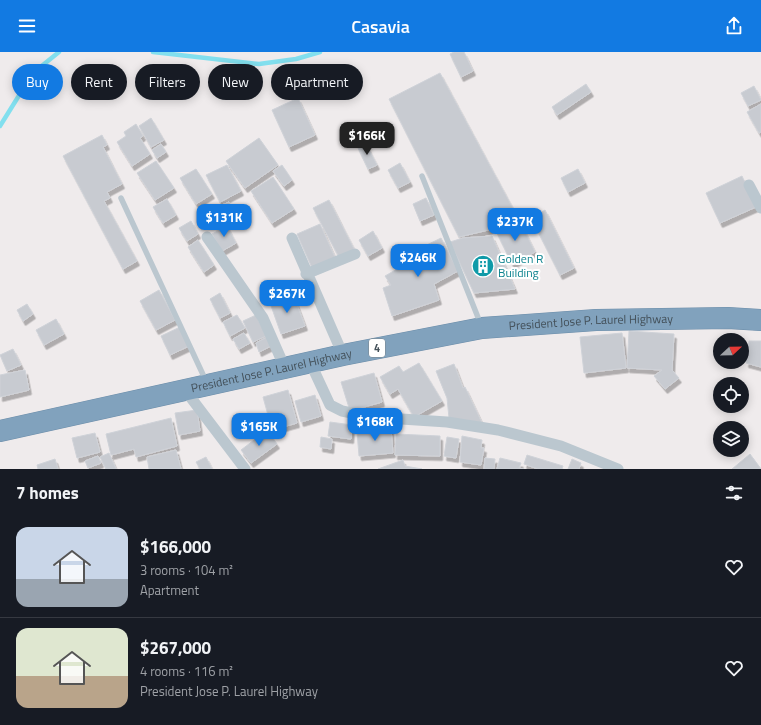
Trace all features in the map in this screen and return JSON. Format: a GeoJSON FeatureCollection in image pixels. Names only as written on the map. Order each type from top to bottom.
{"type":"FeatureCollection","features":[{"type":"Feature","properties":{"kind":"highway","name":"President Jose P. Laurel Highway"},"geometry":{"type":"LineString","coordinates":[[0,431],[209,386],[310,362],[482,328],[596,320],[728,318],[761,320]]}},
{"type":"Feature","properties":{"kind":"street"},"geometry":{"type":"LineString","coordinates":[[749,185],[761,208]]}},
{"type":"Feature","properties":{"kind":"street"},"geometry":{"type":"LineString","coordinates":[[207,237],[263,318],[285,368]]}},
{"type":"Feature","properties":{"kind":"street"},"geometry":{"type":"LineString","coordinates":[[292,238],[306,274],[343,355]]}},
{"type":"Feature","properties":{"kind":"street"},"geometry":{"type":"LineString","coordinates":[[306,274],[355,254]]}},
{"type":"Feature","properties":{"kind":"street"},"geometry":{"type":"LineString","coordinates":[[310,362],[330,405],[342,411],[371,417],[447,422],[498,430],[561,446],[590,456],[618,469]]}},
{"type":"Feature","properties":{"kind":"street"},"geometry":{"type":"LineString","coordinates":[[185,390],[245,469]]}},
{"type":"Feature","properties":{"kind":"lane"},"geometry":{"type":"LineString","coordinates":[[422,176],[482,328]]}},
{"type":"Feature","properties":{"kind":"lane"},"geometry":{"type":"LineString","coordinates":[[121,198],[209,386]]}},
{"type":"Feature","properties":{"kind":"building"},"geometry":{"type":"Polygon","coordinates":[[[454,52],[464,52],[473,71],[461,77],[450,54],[454,52]]]}},
{"type":"Feature","properties":{"kind":"building"},"geometry":{"type":"Polygon","coordinates":[[[440,73],[517,216],[488,230],[459,237],[389,99],[440,73]]]}},
{"type":"Feature","properties":{"kind":"building"},"geometry":{"type":"Polygon","coordinates":[[[586,84],[591,92],[557,115],[552,107],[586,84]]]}},
{"type":"Feature","properties":{"kind":"building"},"geometry":{"type":"Polygon","coordinates":[[[754,86],[761,100],[748,106],[741,93],[754,86]]]}},
{"type":"Feature","properties":{"kind":"building"},"geometry":{"type":"Polygon","coordinates":[[[294,100],[299,100],[315,135],[289,147],[272,110],[294,100]]]}},
{"type":"Feature","properties":{"kind":"building"},"geometry":{"type":"Polygon","coordinates":[[[761,104],[761,132],[759,133],[747,112],[761,104]]]}},
{"type":"Feature","properties":{"kind":"building"},"geometry":{"type":"Polygon","coordinates":[[[151,118],[164,140],[151,147],[139,126],[151,118]]]}},
{"type":"Feature","properties":{"kind":"building"},"geometry":{"type":"Polygon","coordinates":[[[136,124],[143,136],[140,138],[150,154],[132,166],[117,142],[126,136],[124,132],[136,124]]]}},
{"type":"Feature","properties":{"kind":"building"},"geometry":{"type":"Polygon","coordinates":[[[102,135],[107,145],[103,147],[122,184],[107,192],[110,198],[104,201],[137,261],[123,269],[63,156],[102,135]]]}},
{"type":"Feature","properties":{"kind":"building"},"geometry":{"type":"Polygon","coordinates":[[[259,138],[278,165],[245,188],[226,161],[259,138]]]}},
{"type":"Feature","properties":{"kind":"building"},"geometry":{"type":"Polygon","coordinates":[[[365,142],[377,165],[368,169],[357,146],[365,142]]]}},
{"type":"Feature","properties":{"kind":"building"},"geometry":{"type":"Polygon","coordinates":[[[161,144],[166,152],[157,158],[152,150],[161,144]]]}},
{"type":"Feature","properties":{"kind":"building"},"geometry":{"type":"Polygon","coordinates":[[[156,161],[174,188],[155,200],[137,173],[156,161]]]}},
{"type":"Feature","properties":{"kind":"building"},"geometry":{"type":"Polygon","coordinates":[[[400,163],[410,182],[398,188],[388,170],[400,163]]]}},
{"type":"Feature","properties":{"kind":"building"},"geometry":{"type":"Polygon","coordinates":[[[227,165],[241,191],[220,202],[206,175],[227,165]]]}},
{"type":"Feature","properties":{"kind":"building"},"geometry":{"type":"Polygon","coordinates":[[[282,165],[292,180],[284,186],[273,171],[282,165]]]}},
{"type":"Feature","properties":{"kind":"building"},"geometry":{"type":"Polygon","coordinates":[[[196,169],[212,194],[196,204],[180,178],[196,169]]]}},
{"type":"Feature","properties":{"kind":"building"},"geometry":{"type":"Polygon","coordinates":[[[578,169],[585,183],[568,192],[561,178],[578,169]]]}},
{"type":"Feature","properties":{"kind":"building"},"geometry":{"type":"Polygon","coordinates":[[[742,176],[756,207],[720,223],[706,193],[742,176]]]}},
{"type":"Feature","properties":{"kind":"building"},"geometry":{"type":"Polygon","coordinates":[[[273,177],[294,209],[272,223],[251,191],[273,177]]]}},
{"type":"Feature","properties":{"kind":"building"},"geometry":{"type":"Polygon","coordinates":[[[426,198],[434,215],[420,221],[413,204],[426,198]]]}},
{"type":"Feature","properties":{"kind":"building"},"geometry":{"type":"Polygon","coordinates":[[[167,199],[176,215],[163,223],[153,207],[167,199]]]}},
{"type":"Feature","properties":{"kind":"building"},"geometry":{"type":"Polygon","coordinates":[[[329,200],[355,251],[340,259],[313,208],[329,200]]]}},
{"type":"Feature","properties":{"kind":"building"},"geometry":{"type":"Polygon","coordinates":[[[229,202],[236,217],[215,226],[208,211],[229,202]]]}},
{"type":"Feature","properties":{"kind":"building"},"geometry":{"type":"Polygon","coordinates":[[[545,210],[574,268],[560,275],[531,218],[545,210]]]}},
{"type":"Feature","properties":{"kind":"building"},"geometry":{"type":"Polygon","coordinates":[[[519,220],[535,252],[512,264],[496,231],[519,220]]]}},
{"type":"Feature","properties":{"kind":"building"},"geometry":{"type":"Polygon","coordinates":[[[191,221],[198,234],[187,241],[179,228],[191,221]]]}},
{"type":"Feature","properties":{"kind":"building"},"geometry":{"type":"Polygon","coordinates":[[[320,224],[336,260],[313,270],[297,234],[320,224]]]}},
{"type":"Feature","properties":{"kind":"building"},"geometry":{"type":"Polygon","coordinates":[[[227,226],[236,243],[222,251],[212,234],[227,226]]]}},
{"type":"Feature","properties":{"kind":"building"},"geometry":{"type":"Polygon","coordinates":[[[373,231],[382,248],[368,256],[359,240],[373,231]]]}},
{"type":"Feature","properties":{"kind":"building","name":"Golden R Building"},"geometry":{"type":"Polygon","coordinates":[[[492,236],[515,289],[474,293],[450,242],[463,238],[492,236]]]}},
{"type":"Feature","properties":{"kind":"building"},"geometry":{"type":"Polygon","coordinates":[[[441,238],[458,271],[434,284],[439,300],[392,316],[383,288],[391,285],[385,276],[399,268],[396,260],[441,238]]]}},
{"type":"Feature","properties":{"kind":"building"},"geometry":{"type":"Polygon","coordinates":[[[198,240],[214,265],[204,272],[188,247],[198,240]]]}},
{"type":"Feature","properties":{"kind":"building"},"geometry":{"type":"Polygon","coordinates":[[[159,290],[175,320],[156,330],[140,301],[159,290]]]}},
{"type":"Feature","properties":{"kind":"building"},"geometry":{"type":"Polygon","coordinates":[[[220,293],[230,313],[220,318],[210,299],[220,293]]]}},
{"type":"Feature","properties":{"kind":"building"},"geometry":{"type":"Polygon","coordinates":[[[293,294],[305,326],[281,334],[270,303],[293,294]]]}},
{"type":"Feature","properties":{"kind":"building"},"geometry":{"type":"Polygon","coordinates":[[[27,304],[33,314],[23,321],[17,310],[27,304]]]}},
{"type":"Feature","properties":{"kind":"building"},"geometry":{"type":"Polygon","coordinates":[[[237,315],[245,328],[230,336],[223,322],[237,315]]]}},
{"type":"Feature","properties":{"kind":"building"},"geometry":{"type":"Polygon","coordinates":[[[256,315],[266,336],[253,342],[243,321],[256,315]]]}},
{"type":"Feature","properties":{"kind":"building"},"geometry":{"type":"Polygon","coordinates":[[[56,319],[64,334],[44,345],[36,330],[56,319]]]}},
{"type":"Feature","properties":{"kind":"building"},"geometry":{"type":"Polygon","coordinates":[[[180,327],[189,346],[170,355],[161,336],[180,327]]]}},
{"type":"Feature","properties":{"kind":"building"},"geometry":{"type":"Polygon","coordinates":[[[629,331],[674,334],[672,370],[679,378],[665,389],[654,376],[662,370],[627,368],[629,331]]]}},
{"type":"Feature","properties":{"kind":"building"},"geometry":{"type":"Polygon","coordinates":[[[244,333],[250,343],[239,349],[233,339],[244,333]]]}},
{"type":"Feature","properties":{"kind":"building"},"geometry":{"type":"Polygon","coordinates":[[[622,333],[626,368],[584,373],[580,337],[622,333]]]}},
{"type":"Feature","properties":{"kind":"building"},"geometry":{"type":"Polygon","coordinates":[[[267,337],[271,346],[259,352],[256,343],[267,337]]]}},
{"type":"Feature","properties":{"kind":"building"},"geometry":{"type":"Polygon","coordinates":[[[749,341],[761,341],[761,367],[749,364],[749,341]]]}},
{"type":"Feature","properties":{"kind":"building"},"geometry":{"type":"Polygon","coordinates":[[[13,349],[21,365],[7,371],[0,355],[13,349]]]}},
{"type":"Feature","properties":{"kind":"building"},"geometry":{"type":"Polygon","coordinates":[[[419,363],[442,401],[414,417],[398,389],[390,394],[380,377],[399,366],[403,372],[419,363]]]}},
{"type":"Feature","properties":{"kind":"building"},"geometry":{"type":"Polygon","coordinates":[[[454,364],[463,388],[465,387],[482,423],[449,418],[447,398],[436,371],[454,364]]]}},
{"type":"Feature","properties":{"kind":"building"},"geometry":{"type":"Polygon","coordinates":[[[25,370],[29,390],[0,397],[0,375],[25,370]]]}},
{"type":"Feature","properties":{"kind":"building"},"geometry":{"type":"Polygon","coordinates":[[[374,373],[382,402],[350,411],[341,382],[374,373]]]}},
{"type":"Feature","properties":{"kind":"building"},"geometry":{"type":"Polygon","coordinates":[[[288,390],[297,423],[272,430],[263,397],[288,390]]]}},
{"type":"Feature","properties":{"kind":"building"},"geometry":{"type":"Polygon","coordinates":[[[315,395],[321,416],[301,422],[295,401],[315,395]]]}},
{"type":"Feature","properties":{"kind":"building"},"geometry":{"type":"Polygon","coordinates":[[[197,410],[200,431],[179,435],[175,413],[197,410]]]}},
{"type":"Feature","properties":{"kind":"building"},"geometry":{"type":"Polygon","coordinates":[[[171,418],[177,446],[136,457],[134,449],[111,455],[106,434],[171,418]]]}},
{"type":"Feature","properties":{"kind":"building"},"geometry":{"type":"Polygon","coordinates":[[[330,422],[352,425],[351,439],[328,436],[330,422]]]}},
{"type":"Feature","properties":{"kind":"building"},"geometry":{"type":"Polygon","coordinates":[[[391,429],[393,453],[359,456],[357,432],[391,429]]]}},
{"type":"Feature","properties":{"kind":"building"},"geometry":{"type":"Polygon","coordinates":[[[267,430],[277,444],[251,463],[241,450],[267,430]]]}},
{"type":"Feature","properties":{"kind":"building"},"geometry":{"type":"Polygon","coordinates":[[[95,433],[100,452],[77,458],[72,438],[95,433]]]}},
{"type":"Feature","properties":{"kind":"building"},"geometry":{"type":"Polygon","coordinates":[[[396,434],[440,436],[440,456],[395,455],[396,434]]]}},
{"type":"Feature","properties":{"kind":"building"},"geometry":{"type":"Polygon","coordinates":[[[462,436],[482,440],[481,448],[484,448],[481,465],[460,462],[462,436]]]}},
{"type":"Feature","properties":{"kind":"building"},"geometry":{"type":"Polygon","coordinates":[[[321,437],[332,439],[331,449],[320,447],[321,437]]]}},
{"type":"Feature","properties":{"kind":"building"},"geometry":{"type":"Polygon","coordinates":[[[447,437],[459,439],[456,458],[444,456],[447,437]]]}},
{"type":"Feature","properties":{"kind":"building"},"geometry":{"type":"Polygon","coordinates":[[[176,450],[181,469],[149,469],[147,457],[176,450]]]}},
{"type":"Feature","properties":{"kind":"building"},"geometry":{"type":"Polygon","coordinates":[[[109,453],[116,469],[106,469],[100,457],[109,453]]]}},
{"type":"Feature","properties":{"kind":"building"},"geometry":{"type":"Polygon","coordinates":[[[750,454],[761,469],[732,469],[746,457],[749,457],[750,454]]]}},
{"type":"Feature","properties":{"kind":"building"},"geometry":{"type":"Polygon","coordinates":[[[527,455],[563,466],[562,469],[538,469],[524,464],[527,455]]]}},
{"type":"Feature","properties":{"kind":"building"},"geometry":{"type":"Polygon","coordinates":[[[98,456],[101,463],[88,468],[85,461],[98,456]]]}},
{"type":"Feature","properties":{"kind":"building"},"geometry":{"type":"Polygon","coordinates":[[[206,457],[212,469],[200,469],[196,462],[206,457]]]}},
{"type":"Feature","properties":{"kind":"building"},"geometry":{"type":"Polygon","coordinates":[[[485,458],[495,459],[494,469],[484,469],[485,458]]]}},
{"type":"Feature","properties":{"kind":"building"},"geometry":{"type":"Polygon","coordinates":[[[500,458],[521,463],[519,468],[524,469],[497,469],[500,458]]]}},
{"type":"Feature","properties":{"kind":"building"},"geometry":{"type":"Polygon","coordinates":[[[55,459],[58,469],[38,469],[37,465],[55,459]]]}},
{"type":"Feature","properties":{"kind":"building"},"geometry":{"type":"Polygon","coordinates":[[[572,459],[581,463],[579,469],[568,469],[572,459]]]}},
{"type":"Feature","properties":{"kind":"building"},"geometry":{"type":"Polygon","coordinates":[[[403,460],[405,466],[422,469],[378,469],[403,460]]]}},
{"type":"Feature","properties":{"kind":"waterway"},"geometry":{"type":"LineString","coordinates":[[0,126],[33,73],[59,52]]}},
{"type":"Feature","properties":{"kind":"waterway"},"geometry":{"type":"LineString","coordinates":[[153,52],[259,64],[296,59],[320,52]]}},
{"type":"Feature","properties":{"kind":"place","name":"Golden R Building"},"geometry":{"type":"Point","coordinates":[483,266]}}]}
